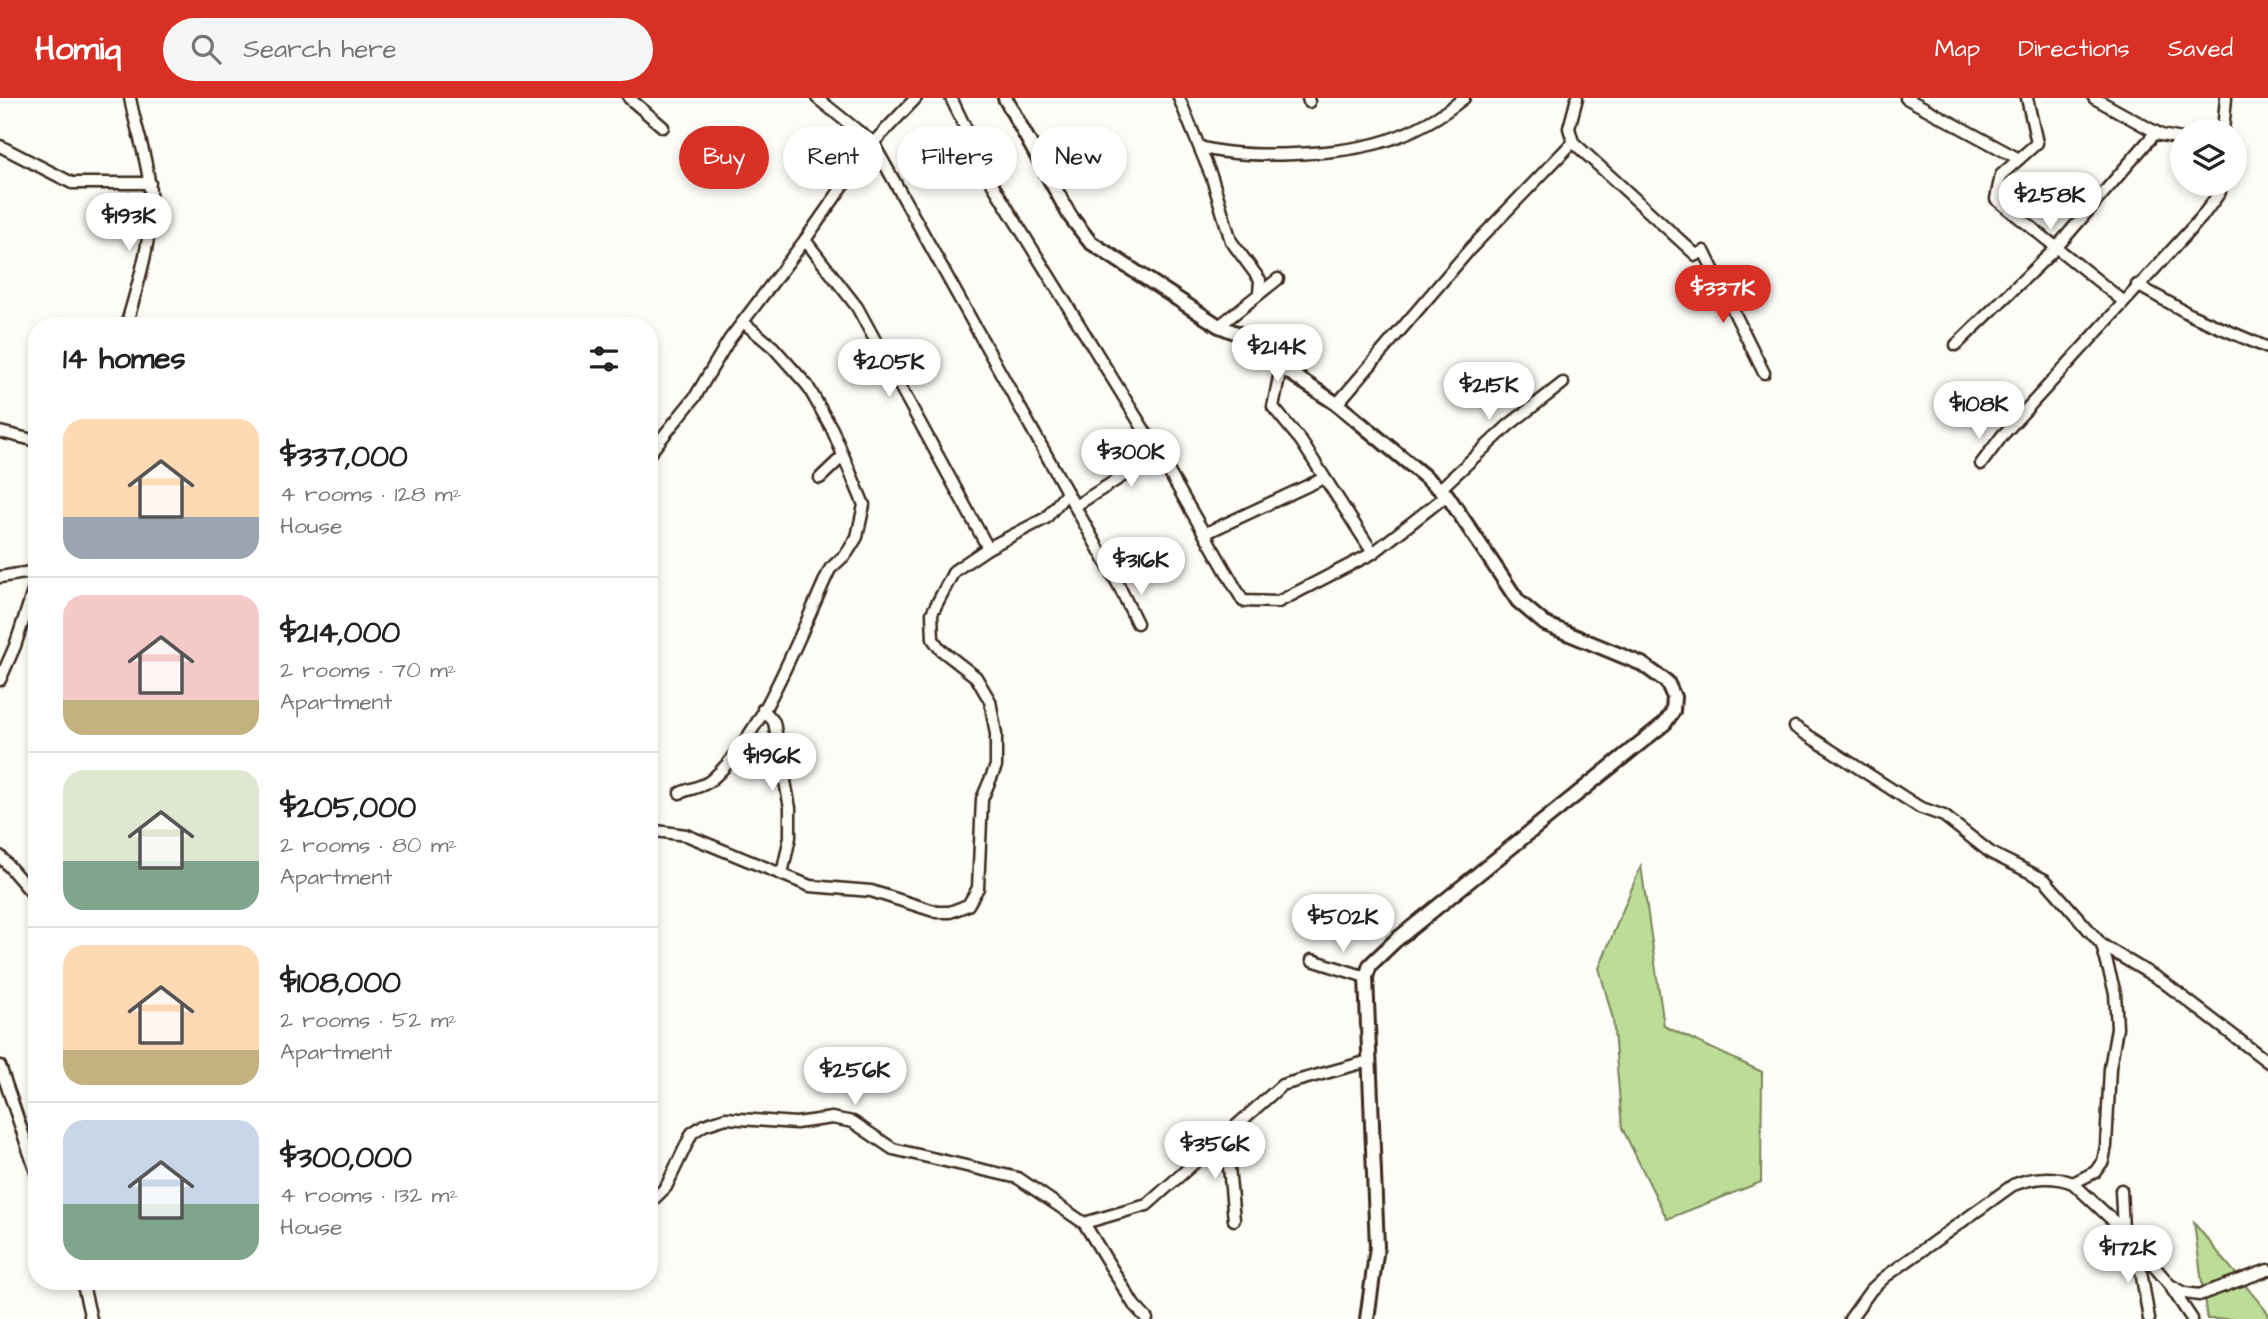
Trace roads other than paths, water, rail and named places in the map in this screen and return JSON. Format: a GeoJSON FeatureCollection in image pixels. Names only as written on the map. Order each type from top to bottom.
{"type":"FeatureCollection","features":[{"type":"Feature","properties":{"kind":"street"},"geometry":{"type":"LineString","coordinates":[[129,317],[141,275],[149,221],[149,183],[130,98]]}},
{"type":"Feature","properties":{"kind":"street"},"geometry":{"type":"LineString","coordinates":[[629,98],[663,127]]}},
{"type":"Feature","properties":{"kind":"street"},"geometry":{"type":"LineString","coordinates":[[817,98],[852,126]]}},
{"type":"Feature","properties":{"kind":"street"},"geometry":{"type":"LineString","coordinates":[[883,133],[916,98]]}},
{"type":"Feature","properties":{"kind":"street"},"geometry":{"type":"LineString","coordinates":[[951,98],[993,185],[1154,446],[1242,601],[1278,602],[1373,553],[1444,492],[1509,425],[1563,383]]}},
{"type":"Feature","properties":{"kind":"street"},"geometry":{"type":"LineString","coordinates":[[1005,98],[1070,216],[1090,242],[1219,326],[1252,339],[1281,367],[1337,404],[1444,492],[1518,601],[1545,624],[1642,664],[1667,681],[1674,697],[1673,711],[1665,723],[1395,941],[1370,965],[1366,977],[1377,1247],[1367,1319]]}},
{"type":"Feature","properties":{"kind":"street"},"geometry":{"type":"LineString","coordinates":[[1179,98],[1200,147],[1231,241],[1260,280],[1259,294]]}},
{"type":"Feature","properties":{"kind":"street"},"geometry":{"type":"LineString","coordinates":[[1200,147],[1221,153],[1295,153],[1388,140],[1447,112],[1464,98]]}},
{"type":"Feature","properties":{"kind":"street"},"geometry":{"type":"LineString","coordinates":[[1577,98],[1569,128],[1573,142],[1696,255],[1704,251],[1764,373]]}},
{"type":"Feature","properties":{"kind":"street"},"geometry":{"type":"LineString","coordinates":[[1906,98],[2019,159]]}},
{"type":"Feature","properties":{"kind":"street"},"geometry":{"type":"LineString","coordinates":[[2026,98],[2037,143],[2001,175],[1996,199],[2123,301]]}},
{"type":"Feature","properties":{"kind":"street"},"geometry":{"type":"LineString","coordinates":[[2094,98],[2156,132],[2170,136]]}},
{"type":"Feature","properties":{"kind":"street"},"geometry":{"type":"LineString","coordinates":[[2224,119],[2227,98]]}},
{"type":"Feature","properties":{"kind":"street"},"geometry":{"type":"LineString","coordinates":[[1956,345],[2056,248],[2156,132]]}},
{"type":"Feature","properties":{"kind":"street"},"geometry":{"type":"LineString","coordinates":[[1337,404],[1470,250],[1573,142]]}},
{"type":"Feature","properties":{"kind":"street"},"geometry":{"type":"LineString","coordinates":[[0,146],[72,183],[149,183]]}},
{"type":"Feature","properties":{"kind":"street"},"geometry":{"type":"LineString","coordinates":[[883,161],[1137,623]]}},
{"type":"Feature","properties":{"kind":"street"},"geometry":{"type":"LineString","coordinates":[[658,443],[695,397],[743,322],[841,189]]}},
{"type":"Feature","properties":{"kind":"street"},"geometry":{"type":"LineString","coordinates":[[1981,464],[2002,436],[2201,218],[2217,196]]}},
{"type":"Feature","properties":{"kind":"street"},"geometry":{"type":"LineString","coordinates":[[805,240],[856,307],[988,548]]}},
{"type":"Feature","properties":{"kind":"street"},"geometry":{"type":"LineString","coordinates":[[1219,326],[1278,279]]}},
{"type":"Feature","properties":{"kind":"street"},"geometry":{"type":"LineString","coordinates":[[2137,285],[2193,316],[2268,348]]}},
{"type":"Feature","properties":{"kind":"street"},"geometry":{"type":"LineString","coordinates":[[680,793],[707,783],[736,754],[764,709],[830,569],[848,553],[857,537],[864,505],[832,429],[807,385],[773,347],[743,322]]}},
{"type":"Feature","properties":{"kind":"street"},"geometry":{"type":"LineString","coordinates":[[1281,367],[1273,407],[1301,441],[1373,553]]}},
{"type":"Feature","properties":{"kind":"street"},"geometry":{"type":"LineString","coordinates":[[0,432],[28,439]]}},
{"type":"Feature","properties":{"kind":"street"},"geometry":{"type":"LineString","coordinates":[[1075,506],[1147,461],[1154,446]]}},
{"type":"Feature","properties":{"kind":"street"},"geometry":{"type":"LineString","coordinates":[[820,478],[842,457]]}},
{"type":"Feature","properties":{"kind":"street"},"geometry":{"type":"LineString","coordinates":[[1204,534],[1324,478]]}},
{"type":"Feature","properties":{"kind":"street"},"geometry":{"type":"LineString","coordinates":[[658,831],[686,835],[810,886],[870,891],[937,912],[950,912],[968,905],[978,888],[982,799],[996,766],[996,734],[990,701],[976,677],[940,649],[933,639],[932,613],[954,571],[988,548],[1046,518],[1066,494]]}},
{"type":"Feature","properties":{"kind":"street"},"geometry":{"type":"LineString","coordinates":[[0,577],[28,572]]}},
{"type":"Feature","properties":{"kind":"street"},"geometry":{"type":"LineString","coordinates":[[0,680],[28,606]]}},
{"type":"Feature","properties":{"kind":"street"},"geometry":{"type":"LineString","coordinates":[[764,709],[774,722],[790,808],[790,838],[782,874]]}},
{"type":"Feature","properties":{"kind":"street"},"geometry":{"type":"LineString","coordinates":[[1795,727],[1919,807],[1944,816],[1991,853],[2045,880],[2102,945],[2162,981],[2268,1062]]}},
{"type":"Feature","properties":{"kind":"street"},"geometry":{"type":"LineString","coordinates":[[0,856],[28,889]]}},
{"type":"Feature","properties":{"kind":"street"},"geometry":{"type":"LineString","coordinates":[[2078,1182],[2103,1161],[2110,1068],[2117,1028],[2115,993],[2102,945]]}},
{"type":"Feature","properties":{"kind":"street"},"geometry":{"type":"LineString","coordinates":[[1312,960],[1366,977]]}},
{"type":"Feature","properties":{"kind":"street"},"geometry":{"type":"LineString","coordinates":[[1084,1223],[1147,1205],[1282,1085],[1369,1061]]}},
{"type":"Feature","properties":{"kind":"street"},"geometry":{"type":"LineString","coordinates":[[0,1066],[28,1148]]}},
{"type":"Feature","properties":{"kind":"street"},"geometry":{"type":"LineString","coordinates":[[658,1195],[666,1186],[692,1133],[704,1125],[726,1118],[796,1124],[832,1118],[853,1122],[893,1149],[1018,1178],[1084,1223],[1134,1305],[1147,1319]]}},
{"type":"Feature","properties":{"kind":"street"},"geometry":{"type":"LineString","coordinates":[[1226,1135],[1230,1144],[1234,1220]]}},
{"type":"Feature","properties":{"kind":"street"},"geometry":{"type":"LineString","coordinates":[[1850,1319],[1871,1290],[1885,1277],[2013,1185],[2032,1178],[2078,1182]]}},
{"type":"Feature","properties":{"kind":"street"},"geometry":{"type":"LineString","coordinates":[[2078,1182],[2084,1193],[2123,1230],[2170,1285],[2192,1319]]}},
{"type":"Feature","properties":{"kind":"street"},"geometry":{"type":"LineString","coordinates":[[2121,1190],[2123,1230]]}},
{"type":"Feature","properties":{"kind":"street"},"geometry":{"type":"LineString","coordinates":[[2137,1247],[2148,1319]]}},
{"type":"Feature","properties":{"kind":"street"},"geometry":{"type":"LineString","coordinates":[[2170,1285],[2185,1293],[2199,1295],[2268,1270]]}},
{"type":"Feature","properties":{"kind":"street"},"geometry":{"type":"LineString","coordinates":[[84,1290],[91,1319]]}}]}
